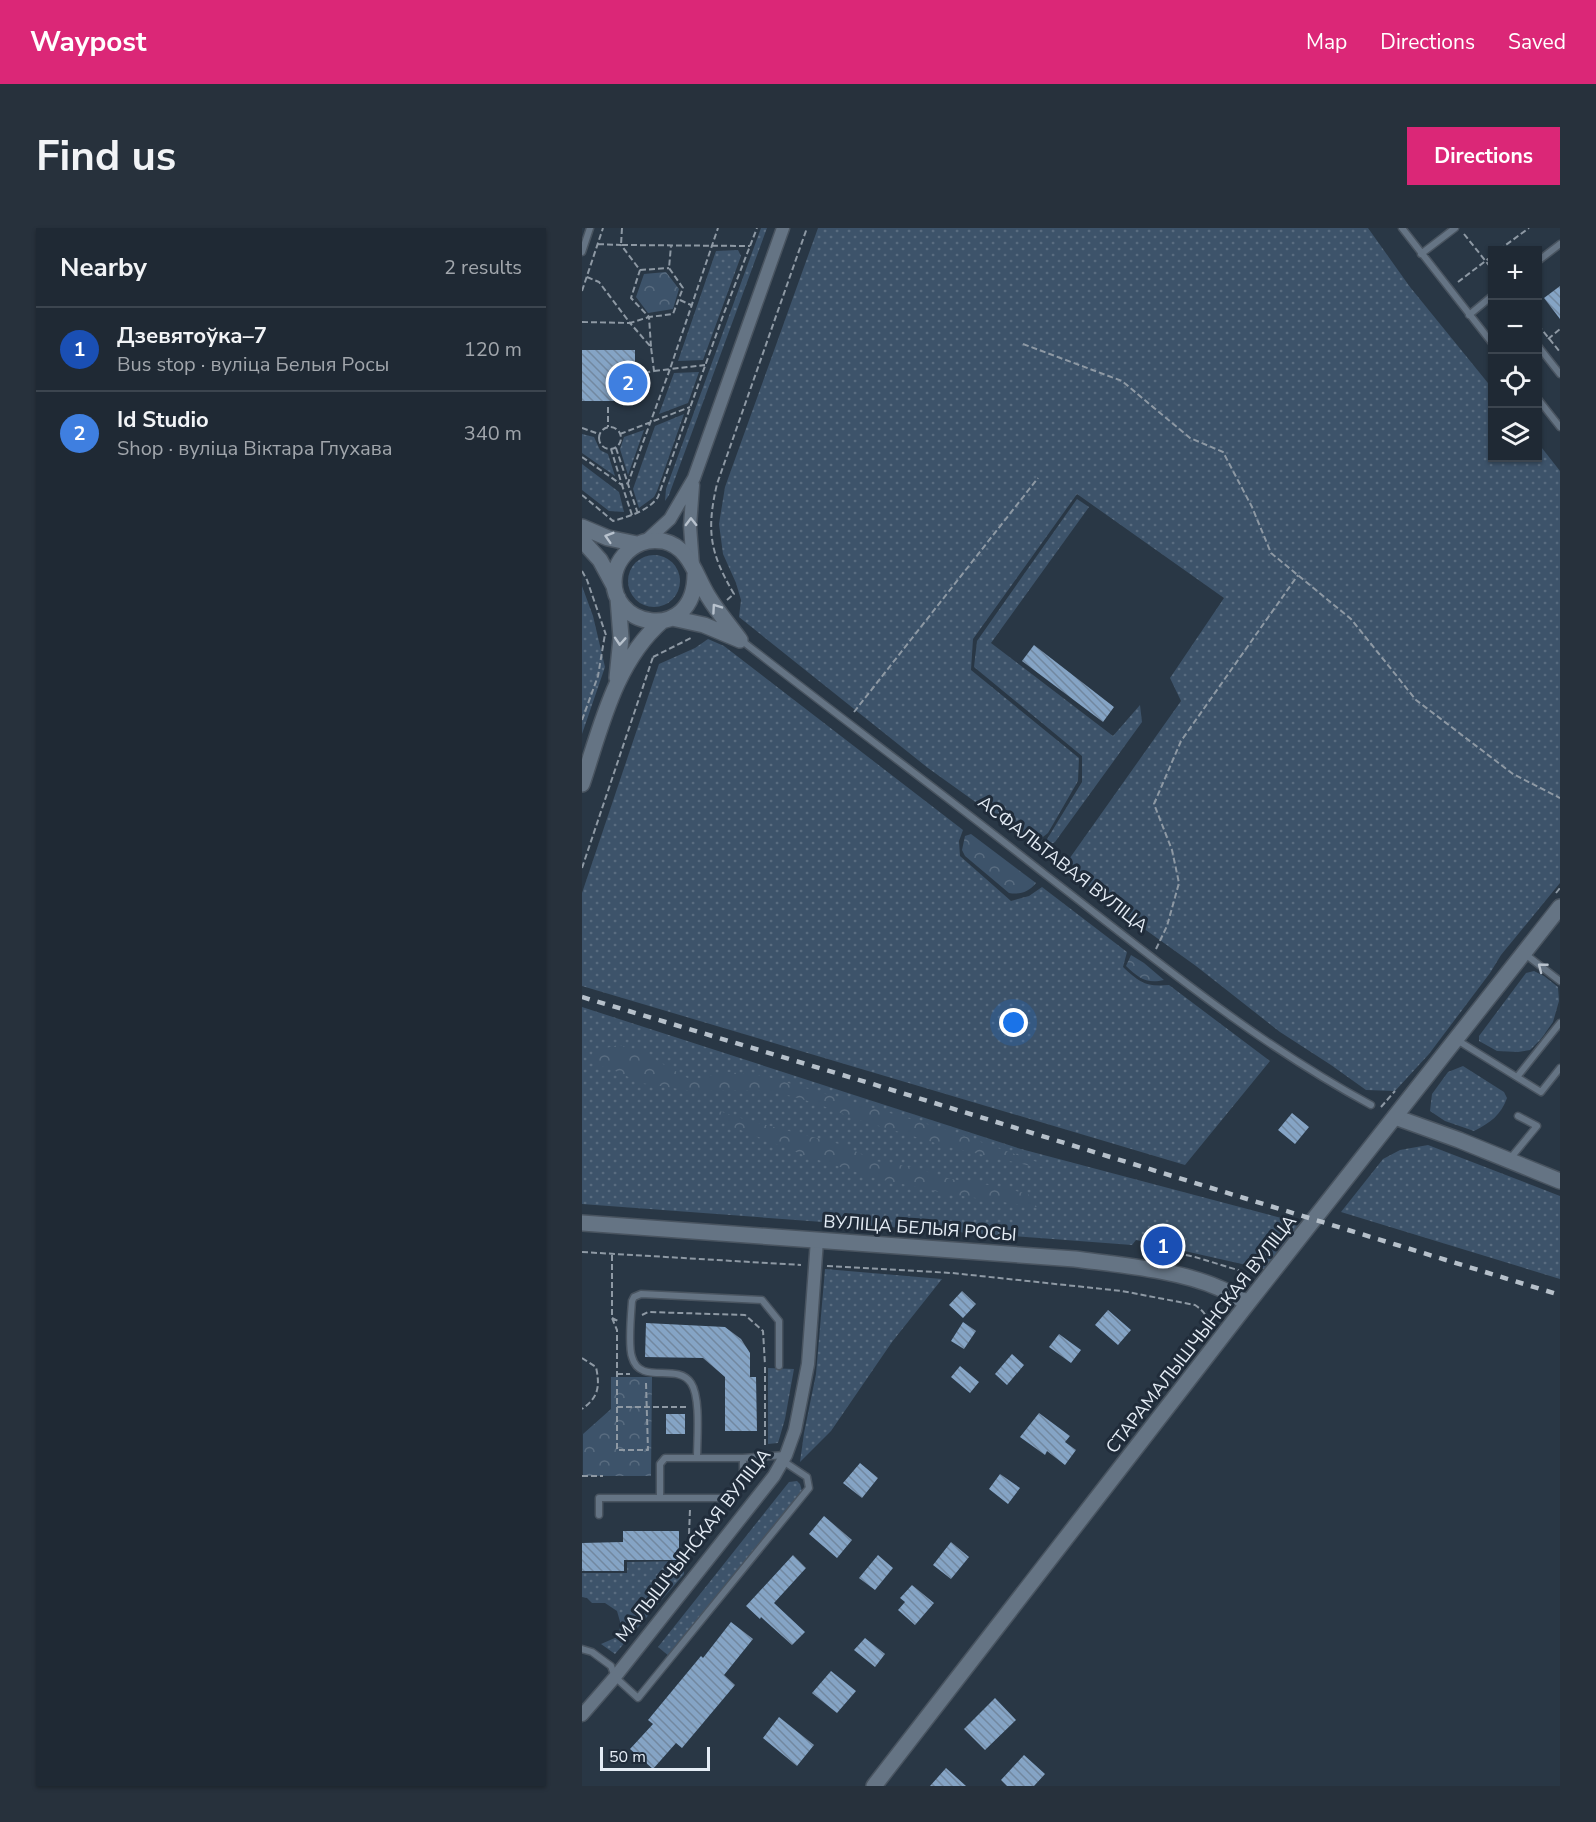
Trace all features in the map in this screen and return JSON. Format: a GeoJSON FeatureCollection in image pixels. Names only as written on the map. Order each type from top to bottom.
{"type":"FeatureCollection","features":[{"type":"Feature","properties":{"kind":"main road"},"geometry":{"type":"LineString","coordinates":[[582,527],[608,538],[642,543],[658,540],[679,548],[687,556],[716,608],[740,640]]}},
{"type":"Feature","properties":{"kind":"main road"},"geometry":{"type":"LineString","coordinates":[[582,540],[600,560],[625,609],[636,617],[648,621],[667,619],[704,626],[740,640]]}},
{"type":"Feature","properties":{"kind":"main road"},"geometry":{"type":"LineString","coordinates":[[582,784],[616,683],[621,638],[615,575],[619,562],[627,552],[642,543]]}},
{"type":"Feature","properties":{"kind":"main road"},"geometry":{"type":"LineString","coordinates":[[616,683],[648,633],[683,610],[691,600],[695,587],[694,570]]}},
{"type":"Feature","properties":{"kind":"main road","name":"СТАРАМАЛЫШЧЫНСКАЯ ВУЛІЦА"},"geometry":{"type":"LineString","coordinates":[[874,1786],[1248,1303],[1560,907]]}},
{"type":"Feature","properties":{"kind":"main road"},"geometry":{"type":"LineString","coordinates":[[1395,1117],[1560,1181]]}},
{"type":"Feature","properties":{"kind":"main road","name":"ВУЛІЦА БЕЛЫЯ РОСЫ"},"geometry":{"type":"LineString","coordinates":[[582,1223],[1075,1259],[1136,1267],[1187,1278],[1218,1287],[1248,1303]]}},
{"type":"Feature","properties":{"kind":"street"},"geometry":{"type":"LineString","coordinates":[[642,543],[670,519],[694,478],[783,228]]}},
{"type":"Feature","properties":{"kind":"street"},"geometry":{"type":"LineString","coordinates":[[694,478],[690,509],[694,570]]}},
{"type":"Feature","properties":{"kind":"street","name":"МАЛЫШЧЫНСКАЯ ВУЛІЦА"},"geometry":{"type":"LineString","coordinates":[[582,1715],[615,1677],[774,1476],[784,1458],[795,1430],[808,1364],[817,1240]]}},
{"type":"Feature","properties":{"kind":"lane"},"geometry":{"type":"LineString","coordinates":[[582,252],[590,228]]}},
{"type":"Feature","properties":{"kind":"lane"},"geometry":{"type":"LineString","coordinates":[[1401,228],[1488,338]]}},
{"type":"Feature","properties":{"kind":"lane"},"geometry":{"type":"LineString","coordinates":[[1421,254],[1447,230],[1457,228]]}},
{"type":"Feature","properties":{"kind":"lane"},"geometry":{"type":"LineString","coordinates":[[1542,258],[1560,244]]}},
{"type":"Feature","properties":{"kind":"lane"},"geometry":{"type":"LineString","coordinates":[[1469,315],[1488,299]]}},
{"type":"Feature","properties":{"kind":"lane"},"geometry":{"type":"LineString","coordinates":[[1542,352],[1560,374]]}},
{"type":"Feature","properties":{"kind":"lane"},"geometry":{"type":"LineString","coordinates":[[1542,404],[1560,427]]}},
{"type":"Feature","properties":{"kind":"lane","name":"АСФАЛЬТАВАЯ ВУЛІЦА"},"geometry":{"type":"LineString","coordinates":[[740,640],[1152,957],[1265,1041],[1371,1105]]}},
{"type":"Feature","properties":{"kind":"lane"},"geometry":{"type":"LineString","coordinates":[[1524,952],[1560,981]]}},
{"type":"Feature","properties":{"kind":"lane"},"geometry":{"type":"LineString","coordinates":[[1517,1077],[1560,1023]]}},
{"type":"Feature","properties":{"kind":"lane"},"geometry":{"type":"LineString","coordinates":[[1456,1040],[1541,1092],[1560,1068]]}},
{"type":"Feature","properties":{"kind":"lane"},"geometry":{"type":"LineString","coordinates":[[1509,1161],[1537,1126],[1518,1116]]}},
{"type":"Feature","properties":{"kind":"lane"},"geometry":{"type":"LineString","coordinates":[[697,1458],[697,1396],[690,1382],[678,1373],[641,1371],[632,1357],[631,1324],[634,1297],[641,1294],[762,1300],[779,1321],[778,1366]]}},
{"type":"Feature","properties":{"kind":"lane"},"geometry":{"type":"LineString","coordinates":[[582,1649],[592,1652],[611,1666],[615,1677],[638,1698],[809,1488],[807,1477],[784,1458],[664,1458],[660,1464],[660,1497]]}},
{"type":"Feature","properties":{"kind":"lane"},"geometry":{"type":"LineString","coordinates":[[599,1515],[598,1498],[729,1498],[743,1474],[743,1458]]}},
{"type":"Feature","properties":{"kind":"path"},"geometry":{"type":"LineString","coordinates":[[582,291],[603,228]]}},
{"type":"Feature","properties":{"kind":"path"},"geometry":{"type":"LineString","coordinates":[[622,228],[621,245],[640,270]]}},
{"type":"Feature","properties":{"kind":"path"},"geometry":{"type":"LineString","coordinates":[[628,483],[718,228]]}},
{"type":"Feature","properties":{"kind":"path"},"geometry":{"type":"LineString","coordinates":[[582,495],[614,521],[638,514],[656,501],[757,228]]}},
{"type":"Feature","properties":{"kind":"path"},"geometry":{"type":"LineString","coordinates":[[734,594],[725,579],[712,545],[710,525],[712,505],[717,484],[807,228]]}},
{"type":"Feature","properties":{"kind":"path"},"geometry":{"type":"LineString","coordinates":[[1457,228],[1488,264]]}},
{"type":"Feature","properties":{"kind":"path"},"geometry":{"type":"LineString","coordinates":[[1504,246],[1528,228]]}},
{"type":"Feature","properties":{"kind":"path"},"geometry":{"type":"LineString","coordinates":[[598,244],[750,246]]}},
{"type":"Feature","properties":{"kind":"path"},"geometry":{"type":"LineString","coordinates":[[582,322],[630,323],[649,317],[673,314],[683,288],[669,268],[671,246]]}},
{"type":"Feature","properties":{"kind":"path"},"geometry":{"type":"LineString","coordinates":[[1449,289],[1486,261]]}},
{"type":"Feature","properties":{"kind":"path"},"geometry":{"type":"LineString","coordinates":[[640,270],[669,268]]}},
{"type":"Feature","properties":{"kind":"path"},"geometry":{"type":"LineString","coordinates":[[640,270],[631,298],[649,317],[654,371]]}},
{"type":"Feature","properties":{"kind":"path"},"geometry":{"type":"LineString","coordinates":[[587,277],[598,282],[651,347]]}},
{"type":"Feature","properties":{"kind":"path"},"geometry":{"type":"LineString","coordinates":[[680,300],[692,305]]}},
{"type":"Feature","properties":{"kind":"path"},"geometry":{"type":"LineString","coordinates":[[1542,344],[1560,329]]}},
{"type":"Feature","properties":{"kind":"path"},"geometry":{"type":"LineString","coordinates":[[1542,330],[1560,352]]}},
{"type":"Feature","properties":{"kind":"path"},"geometry":{"type":"LineString","coordinates":[[1023,344],[1122,381],[1190,438],[1223,452],[1252,507],[1271,553],[1351,619],[1416,700],[1514,774],[1560,798]]}},
{"type":"Feature","properties":{"kind":"path"},"geometry":{"type":"LineString","coordinates":[[644,373],[705,365]]}},
{"type":"Feature","properties":{"kind":"path"},"geometry":{"type":"LineString","coordinates":[[608,407],[608,427]]}},
{"type":"Feature","properties":{"kind":"path"},"geometry":{"type":"LineString","coordinates":[[620,434],[690,407]]}},
{"type":"Feature","properties":{"kind":"path"},"geometry":{"type":"LineString","coordinates":[[608,427],[615,428],[620,434],[620,442],[616,447],[610,449],[603,447],[599,441],[599,434],[608,427]]}},
{"type":"Feature","properties":{"kind":"path"},"geometry":{"type":"LineString","coordinates":[[582,428],[599,434]]}},
{"type":"Feature","properties":{"kind":"path"},"geometry":{"type":"LineString","coordinates":[[616,447],[638,514]]}},
{"type":"Feature","properties":{"kind":"path"},"geometry":{"type":"LineString","coordinates":[[610,449],[632,516]]}},
{"type":"Feature","properties":{"kind":"path"},"geometry":{"type":"LineString","coordinates":[[582,457],[622,485]]}},
{"type":"Feature","properties":{"kind":"path"},"geometry":{"type":"LineString","coordinates":[[846,722],[1038,478]]}},
{"type":"Feature","properties":{"kind":"path"},"geometry":{"type":"LineString","coordinates":[[622,485],[628,483]]}},
{"type":"Feature","properties":{"kind":"path"},"geometry":{"type":"LineString","coordinates":[[1152,957],[1167,926],[1179,883],[1172,850],[1154,804],[1182,741],[1298,575]]}},
{"type":"Feature","properties":{"kind":"path"},"geometry":{"type":"LineString","coordinates":[[582,720],[598,676],[605,634]]}},
{"type":"Feature","properties":{"kind":"path"},"geometry":{"type":"LineString","coordinates":[[653,657],[698,635]]}},
{"type":"Feature","properties":{"kind":"path"},"geometry":{"type":"LineString","coordinates":[[1142,1245],[1196,1257],[1241,1271]]}},
{"type":"Feature","properties":{"kind":"path"},"geometry":{"type":"LineString","coordinates":[[582,1252],[952,1273],[1122,1291],[1195,1305],[1205,1312],[1208,1328]]}},
{"type":"Feature","properties":{"kind":"path"},"geometry":{"type":"LineString","coordinates":[[612,1255],[612,1318],[617,1330],[617,1449],[648,1450],[646,1380]]}},
{"type":"Feature","properties":{"kind":"path"},"geometry":{"type":"LineString","coordinates":[[641,1316],[648,1312],[745,1315],[763,1331],[765,1448],[772,1448]]}},
{"type":"Feature","properties":{"kind":"path"},"geometry":{"type":"LineString","coordinates":[[612,1318],[624,1324],[631,1324]]}},
{"type":"Feature","properties":{"kind":"path"},"geometry":{"type":"LineString","coordinates":[[582,1358],[596,1367],[599,1382],[593,1401],[582,1408]]}},
{"type":"Feature","properties":{"kind":"path"},"geometry":{"type":"LineString","coordinates":[[765,1365],[778,1366]]}},
{"type":"Feature","properties":{"kind":"path"},"geometry":{"type":"LineString","coordinates":[[617,1374],[636,1374]]}},
{"type":"Feature","properties":{"kind":"path"},"geometry":{"type":"LineString","coordinates":[[617,1407],[689,1407]]}},
{"type":"Feature","properties":{"kind":"path"},"geometry":{"type":"LineString","coordinates":[[582,1476],[603,1476]]}},
{"type":"Feature","properties":{"kind":"path"},"geometry":{"type":"LineString","coordinates":[[688,1562],[690,1497]]}},
{"type":"Feature","properties":{"kind":"green space"},"geometry":{"type":"Polygon","coordinates":[[[761,228],[767,228],[665,501],[666,489],[761,228]]]}},
{"type":"Feature","properties":{"kind":"green space"},"geometry":{"type":"Polygon","coordinates":[[[818,228],[1368,228],[1410,287],[1488,383],[1488,462],[1542,462],[1542,448],[1560,471],[1560,883],[1501,955],[1429,1054],[1395,1091],[1366,1090],[1280,1032],[1196,966],[1097,895],[1067,862],[1181,701],[1170,678],[1224,598],[1077,494],[973,639],[971,670],[1079,758],[1078,781],[1048,833],[1034,844],[928,768],[739,617],[741,600],[723,554],[719,524],[725,487],[818,228]]]}},
{"type":"Feature","properties":{"kind":"green space"},"geometry":{"type":"Polygon","coordinates":[[[738,250],[741,256],[703,360],[678,361],[716,251],[738,250]]]}},
{"type":"Feature","properties":{"kind":"green space"},"geometry":{"type":"Polygon","coordinates":[[[666,272],[679,289],[673,309],[648,313],[636,297],[644,274],[666,272]]]}},
{"type":"Feature","properties":{"kind":"green space"},"geometry":{"type":"Polygon","coordinates":[[[699,372],[688,403],[659,414],[674,373],[699,372]]]}},
{"type":"Feature","properties":{"kind":"green space"},"geometry":{"type":"Polygon","coordinates":[[[684,414],[657,491],[654,497],[639,508],[633,489],[655,426],[684,414]]]}},
{"type":"Feature","properties":{"kind":"green space"},"geometry":{"type":"Polygon","coordinates":[[[644,430],[628,475],[620,449],[624,437],[644,430]]]}},
{"type":"Feature","properties":{"kind":"green space"},"geometry":{"type":"Polygon","coordinates":[[[582,434],[594,437],[600,450],[608,454],[615,476],[582,453],[582,434]]]}},
{"type":"Feature","properties":{"kind":"green space"},"geometry":{"type":"Polygon","coordinates":[[[582,464],[619,492],[624,512],[609,511],[582,490],[582,464]]]}},
{"type":"Feature","properties":{"kind":"green space"},"geometry":{"type":"Polygon","coordinates":[[[1077,499],[1089,507],[991,643],[1113,736],[1140,705],[1142,722],[1055,842],[1041,849],[1082,782],[1082,756],[974,667],[977,641],[1077,499]]]}},
{"type":"Feature","properties":{"kind":"green space"},"geometry":{"type":"Polygon","coordinates":[[[654,555],[664,557],[672,563],[678,571],[680,581],[678,591],[672,599],[664,605],[654,607],[644,605],[636,599],[630,591],[628,581],[630,571],[636,563],[644,557],[654,555]]]}},
{"type":"Feature","properties":{"kind":"green space"},"geometry":{"type":"Polygon","coordinates":[[[582,586],[593,616],[605,667],[582,734],[582,586]]]}},
{"type":"Feature","properties":{"kind":"green space"},"geometry":{"type":"Polygon","coordinates":[[[708,639],[724,646],[963,830],[959,841],[960,856],[1011,901],[1029,896],[1042,887],[1127,952],[1123,967],[1134,977],[1144,983],[1169,985],[1270,1061],[1185,1165],[582,986],[582,893],[659,664],[695,648],[708,639]]]}},
{"type":"Feature","properties":{"kind":"green space"},"geometry":{"type":"Polygon","coordinates":[[[971,834],[1036,883],[1024,892],[1009,893],[965,856],[962,850],[965,836],[971,834]]]}},
{"type":"Feature","properties":{"kind":"green space"},"geometry":{"type":"Polygon","coordinates":[[[1131,955],[1164,980],[1147,980],[1135,974],[1126,966],[1131,955]]]}},
{"type":"Feature","properties":{"kind":"green space"},"geometry":{"type":"Polygon","coordinates":[[[1534,971],[1558,987],[1559,1001],[1553,1022],[1541,1039],[1530,1050],[1518,1052],[1497,1051],[1479,1041],[1479,1036],[1526,973],[1534,971]]]}},
{"type":"Feature","properties":{"kind":"green space"},"geometry":{"type":"Polygon","coordinates":[[[582,1007],[1021,1149],[1300,1223],[1264,1269],[1136,1240],[1132,1245],[582,1204],[582,1007]]]}},
{"type":"Feature","properties":{"kind":"green space"},"geometry":{"type":"Polygon","coordinates":[[[619,1045],[640,1051],[691,1080],[729,1072],[768,1077],[944,1129],[1048,1166],[1035,1167],[949,1147],[777,1092],[693,1091],[641,1083],[590,1062],[593,1051],[619,1045]]]}},
{"type":"Feature","properties":{"kind":"green space"},"geometry":{"type":"Polygon","coordinates":[[[1463,1066],[1504,1092],[1507,1098],[1502,1109],[1494,1118],[1474,1131],[1445,1121],[1430,1111],[1432,1094],[1448,1072],[1463,1066]]]}},
{"type":"Feature","properties":{"kind":"green space"},"geometry":{"type":"Polygon","coordinates":[[[710,1108],[750,1121],[843,1145],[875,1161],[912,1167],[951,1179],[1028,1194],[1037,1207],[949,1194],[875,1178],[806,1156],[728,1125],[710,1108]]]}},
{"type":"Feature","properties":{"kind":"green space"},"geometry":{"type":"Polygon","coordinates":[[[1428,1145],[1560,1196],[1560,1279],[1341,1212],[1383,1159],[1400,1150],[1428,1145]]]}},
{"type":"Feature","properties":{"kind":"green space"},"geometry":{"type":"Polygon","coordinates":[[[825,1269],[942,1279],[892,1342],[831,1431],[800,1462],[816,1374],[825,1269]]]}},
{"type":"Feature","properties":{"kind":"green space"},"geometry":{"type":"Polygon","coordinates":[[[768,1368],[794,1369],[778,1443],[768,1444],[768,1368]]]}},
{"type":"Feature","properties":{"kind":"green space"},"geometry":{"type":"Polygon","coordinates":[[[611,1377],[652,1377],[651,1476],[583,1476],[583,1434],[611,1409],[611,1377]]]}},
{"type":"Feature","properties":{"kind":"green space"},"geometry":{"type":"Polygon","coordinates":[[[797,1481],[802,1491],[669,1656],[658,1647],[789,1482],[797,1481]]]}},
{"type":"Feature","properties":{"kind":"green space"},"geometry":{"type":"Polygon","coordinates":[[[684,1561],[684,1574],[615,1654],[601,1644],[617,1637],[621,1625],[617,1611],[605,1603],[592,1603],[582,1597],[582,1573],[627,1573],[627,1562],[684,1561]]]}},
{"type":"Feature","properties":{"kind":"building"},"geometry":{"type":"Polygon","coordinates":[[[1560,286],[1560,319],[1544,298],[1560,286]]]}},
{"type":"Feature","properties":{"kind":"building"},"geometry":{"type":"Polygon","coordinates":[[[582,350],[635,350],[635,401],[582,401],[582,350]]]}},
{"type":"Feature","properties":{"kind":"building"},"geometry":{"type":"Polygon","coordinates":[[[1034,645],[1114,707],[1103,722],[1022,661],[1034,645]]]}},
{"type":"Feature","properties":{"kind":"building"},"geometry":{"type":"Polygon","coordinates":[[[1292,1113],[1309,1127],[1295,1144],[1278,1130],[1292,1113]]]}},
{"type":"Feature","properties":{"kind":"building"},"geometry":{"type":"Polygon","coordinates":[[[962,1291],[976,1304],[963,1318],[949,1305],[962,1291]]]}},
{"type":"Feature","properties":{"kind":"building"},"geometry":{"type":"Polygon","coordinates":[[[1108,1310],[1131,1330],[1118,1345],[1095,1325],[1108,1310]]]}},
{"type":"Feature","properties":{"kind":"building"},"geometry":{"type":"Polygon","coordinates":[[[963,1322],[976,1331],[964,1349],[951,1341],[963,1322]]]}},
{"type":"Feature","properties":{"kind":"building"},"geometry":{"type":"Polygon","coordinates":[[[646,1323],[725,1327],[741,1339],[750,1353],[750,1377],[756,1377],[757,1431],[725,1431],[725,1377],[703,1358],[645,1357],[646,1323]]]}},
{"type":"Feature","properties":{"kind":"building"},"geometry":{"type":"Polygon","coordinates":[[[1059,1334],[1081,1350],[1071,1363],[1049,1347],[1059,1334]]]}},
{"type":"Feature","properties":{"kind":"building"},"geometry":{"type":"Polygon","coordinates":[[[1012,1354],[1024,1365],[1007,1385],[995,1374],[1012,1354]]]}},
{"type":"Feature","properties":{"kind":"building"},"geometry":{"type":"Polygon","coordinates":[[[960,1366],[979,1382],[970,1393],[951,1377],[960,1366]]]}},
{"type":"Feature","properties":{"kind":"building"},"geometry":{"type":"Polygon","coordinates":[[[1039,1413],[1070,1436],[1065,1442],[1076,1450],[1065,1465],[1047,1451],[1045,1455],[1020,1437],[1039,1413]]]}},
{"type":"Feature","properties":{"kind":"building"},"geometry":{"type":"Polygon","coordinates":[[[666,1414],[685,1414],[685,1434],[666,1434],[666,1414]]]}},
{"type":"Feature","properties":{"kind":"building"},"geometry":{"type":"Polygon","coordinates":[[[860,1463],[878,1478],[862,1498],[843,1483],[860,1463]]]}},
{"type":"Feature","properties":{"kind":"building"},"geometry":{"type":"Polygon","coordinates":[[[1000,1474],[1020,1488],[1008,1504],[989,1489],[1000,1474]]]}},
{"type":"Feature","properties":{"kind":"building"},"geometry":{"type":"Polygon","coordinates":[[[824,1516],[852,1540],[837,1558],[809,1534],[824,1516]]]}},
{"type":"Feature","properties":{"kind":"building"},"geometry":{"type":"Polygon","coordinates":[[[623,1531],[679,1531],[679,1560],[624,1560],[624,1571],[582,1571],[582,1543],[623,1542],[623,1531]]]}},
{"type":"Feature","properties":{"kind":"building"},"geometry":{"type":"Polygon","coordinates":[[[951,1542],[969,1557],[951,1579],[933,1565],[951,1542]]]}},
{"type":"Feature","properties":{"kind":"building"},"geometry":{"type":"Polygon","coordinates":[[[793,1555],[806,1568],[774,1603],[805,1632],[792,1645],[746,1606],[793,1555]]]}},
{"type":"Feature","properties":{"kind":"building"},"geometry":{"type":"Polygon","coordinates":[[[878,1555],[893,1568],[875,1590],[859,1578],[878,1555]]]}},
{"type":"Feature","properties":{"kind":"building"},"geometry":{"type":"Polygon","coordinates":[[[912,1585],[934,1603],[915,1625],[898,1610],[905,1602],[900,1598],[912,1585]]]}},
{"type":"Feature","properties":{"kind":"building"},"geometry":{"type":"Polygon","coordinates":[[[731,1622],[753,1639],[724,1675],[735,1685],[682,1748],[676,1743],[653,1769],[630,1749],[653,1724],[648,1720],[701,1656],[703,1658],[731,1622]]]}},
{"type":"Feature","properties":{"kind":"building"},"geometry":{"type":"Polygon","coordinates":[[[865,1638],[885,1654],[875,1667],[854,1650],[865,1638]]]}},
{"type":"Feature","properties":{"kind":"building"},"geometry":{"type":"Polygon","coordinates":[[[831,1671],[856,1691],[837,1713],[812,1693],[831,1671]]]}},
{"type":"Feature","properties":{"kind":"building"},"geometry":{"type":"Polygon","coordinates":[[[995,1698],[1016,1720],[985,1750],[964,1729],[995,1698]]]}},
{"type":"Feature","properties":{"kind":"building"},"geometry":{"type":"Polygon","coordinates":[[[779,1717],[814,1745],[797,1766],[763,1738],[779,1717]]]}},
{"type":"Feature","properties":{"kind":"building"},"geometry":{"type":"Polygon","coordinates":[[[1024,1755],[1045,1774],[1034,1786],[1007,1786],[1001,1780],[1024,1755]]]}},
{"type":"Feature","properties":{"kind":"building"},"geometry":{"type":"Polygon","coordinates":[[[946,1768],[966,1786],[930,1786],[946,1768]]]}},
{"type":"Feature","properties":{"kind":"railway"},"geometry":{"type":"LineString","coordinates":[[582,997],[1560,1295]]}},
{"type":"Feature","properties":{"kind":"place","name":"Id Studio"},"geometry":{"type":"Point","coordinates":[628,383]}},
{"type":"Feature","properties":{"kind":"place","name":"Дзевятоўка–7"},"geometry":{"type":"Point","coordinates":[1163,1246]}}]}
